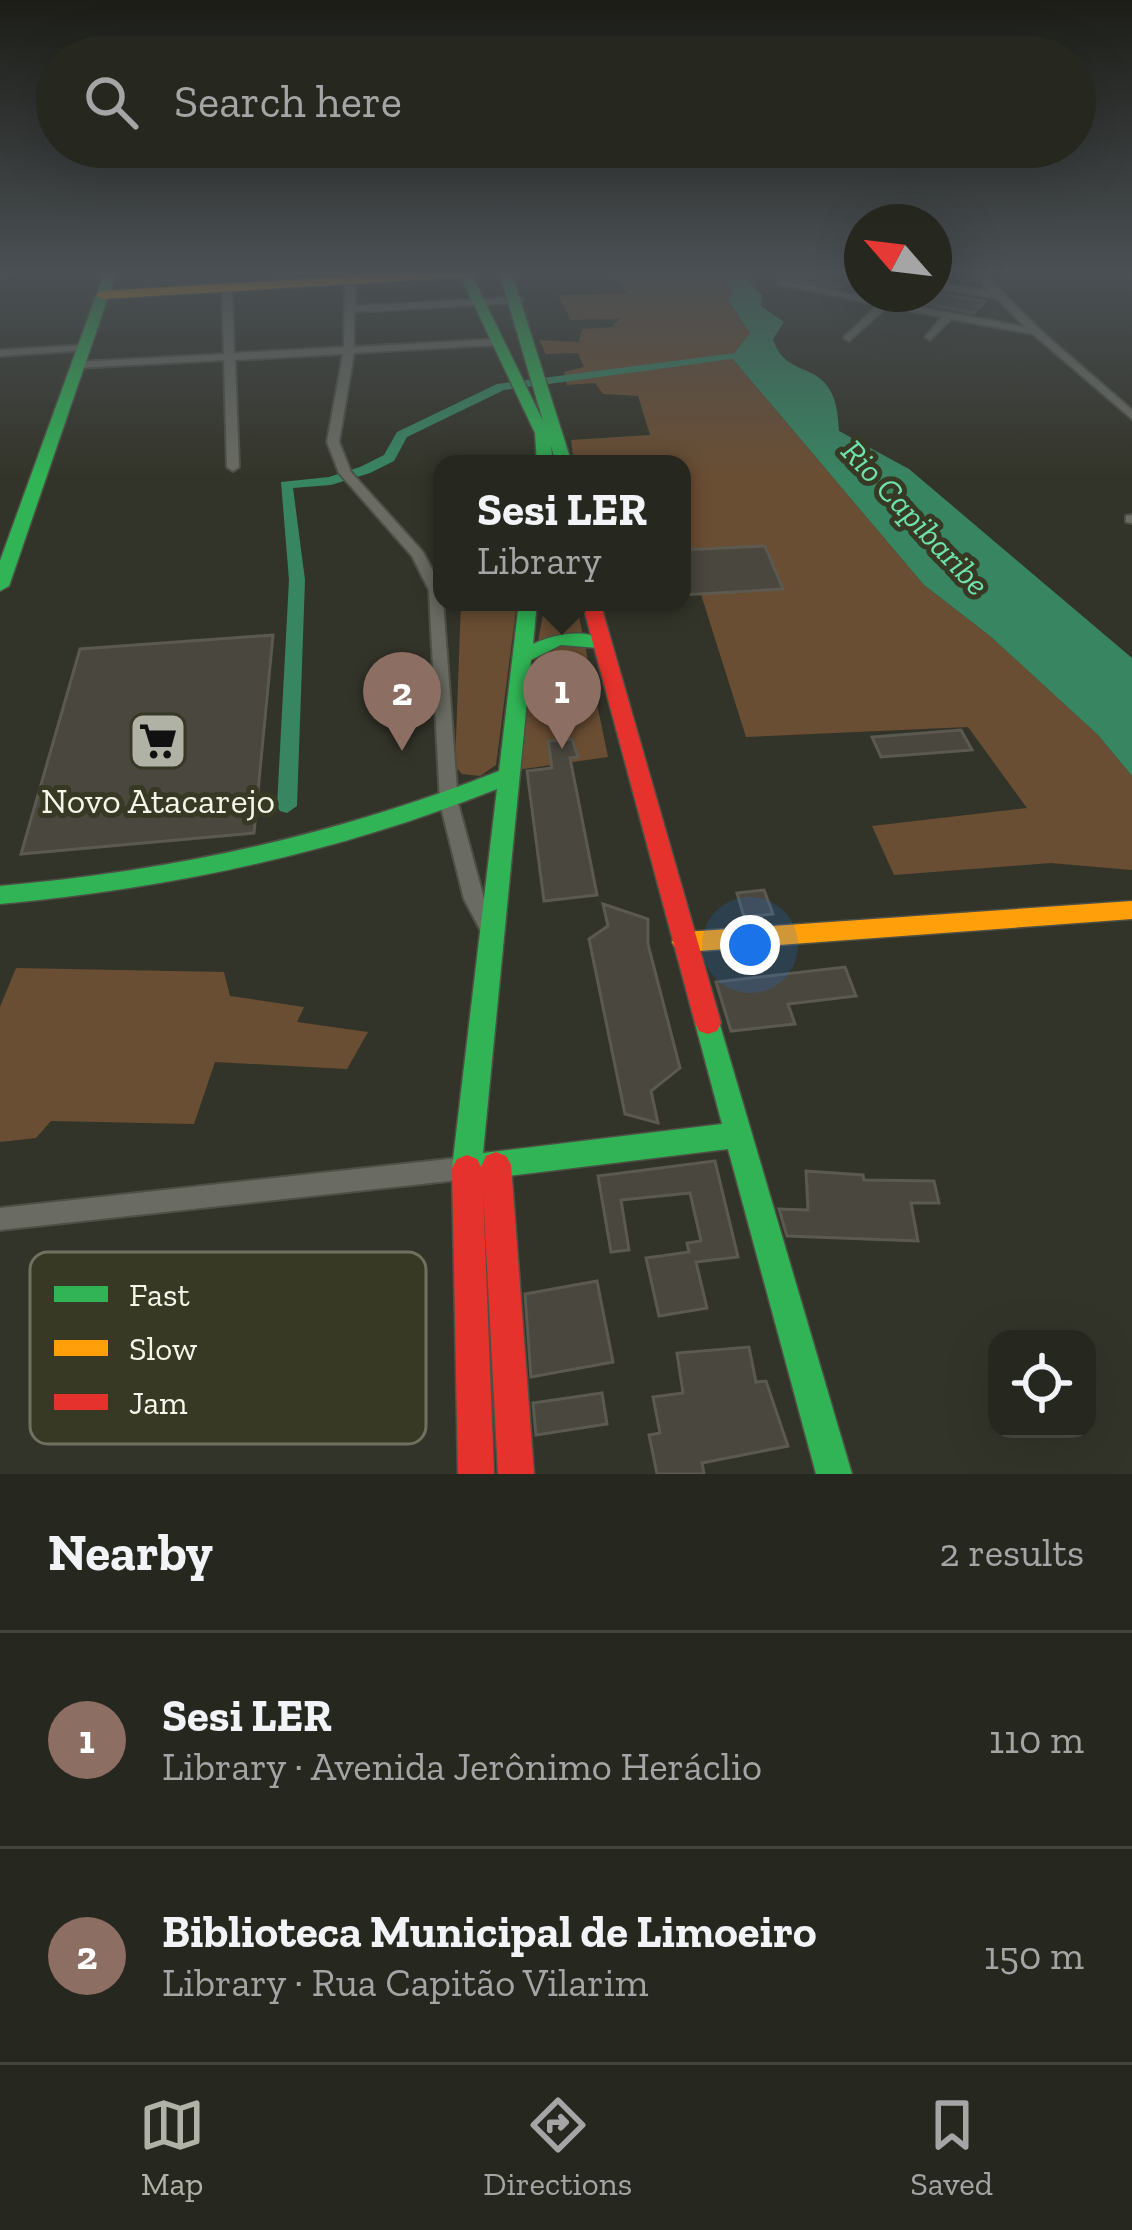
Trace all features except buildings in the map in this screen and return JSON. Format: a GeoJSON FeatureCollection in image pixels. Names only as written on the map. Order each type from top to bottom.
{"type":"FeatureCollection","features":[{"type":"Feature","properties":{"kind":"main road"},"geometry":{"type":"LineString","coordinates":[[0,586],[86,340]]}},
{"type":"Feature","properties":{"kind":"main road"},"geometry":{"type":"LineString","coordinates":[[529,340],[561,455]]}},
{"type":"Feature","properties":{"kind":"main road"},"geometry":{"type":"LineString","coordinates":[[497,341],[542,433],[544,455]]}},
{"type":"Feature","properties":{"kind":"main road"},"geometry":{"type":"LineString","coordinates":[[476,1474],[467,1168],[527,611]]}},
{"type":"Feature","properties":{"kind":"main road"},"geometry":{"type":"LineString","coordinates":[[593,611],[834,1474]]}},
{"type":"Feature","properties":{"kind":"main road"},"geometry":{"type":"LineString","coordinates":[[521,658],[556,638],[580,636],[598,642]]}},
{"type":"Feature","properties":{"kind":"main road"},"geometry":{"type":"LineString","coordinates":[[0,895],[196,875],[314,846],[449,802],[508,776]]}},
{"type":"Feature","properties":{"kind":"main road"},"geometry":{"type":"LineString","coordinates":[[685,942],[1132,910]]}},
{"type":"Feature","properties":{"kind":"main road"},"geometry":{"type":"LineString","coordinates":[[467,1168],[739,1136]]}},
{"type":"Feature","properties":{"kind":"main road"},"geometry":{"type":"LineString","coordinates":[[496,1165],[516,1474]]}},
{"type":"Feature","properties":{"kind":"street"},"geometry":{"type":"LineString","coordinates":[[232,340],[233,466]]}},
{"type":"Feature","properties":{"kind":"street"},"geometry":{"type":"LineString","coordinates":[[349,340],[333,442],[348,476],[418,555],[433,584]]}},
{"type":"Feature","properties":{"kind":"street"},"geometry":{"type":"LineString","coordinates":[[1045,340],[1132,416]]}},
{"type":"Feature","properties":{"kind":"street"},"geometry":{"type":"LineString","coordinates":[[0,353],[234,356],[497,341]]}},
{"type":"Feature","properties":{"kind":"street"},"geometry":{"type":"LineString","coordinates":[[437,611],[449,802],[474,899],[494,937]]}},
{"type":"Feature","properties":{"kind":"street"},"geometry":{"type":"LineString","coordinates":[[0,1219],[467,1168]]}},
{"type":"Feature","properties":{"kind":"shaded area"},"geometry":{"type":"Polygon","coordinates":[[[539,340],[745,340],[731,357],[924,585],[990,636],[1098,735],[1132,776],[1132,870],[1051,863],[894,875],[872,826],[1027,808],[968,727],[746,737],[691,563],[691,455],[573,455],[571,440],[650,435],[638,396],[603,394],[595,383],[567,385],[564,372],[584,367],[578,353],[546,354],[539,340]]]}},
{"type":"Feature","properties":{"kind":"shaded area"},"geometry":{"type":"Polygon","coordinates":[[[461,611],[516,611],[496,765],[480,776],[462,774],[455,766],[461,611]]]}},
{"type":"Feature","properties":{"kind":"shaded area"},"geometry":{"type":"Polygon","coordinates":[[[543,611],[578,611],[608,757],[516,770],[543,611]]]}},
{"type":"Feature","properties":{"kind":"shaded area"},"geometry":{"type":"Polygon","coordinates":[[[16,968],[224,972],[230,996],[304,1007],[297,1022],[368,1032],[347,1069],[215,1062],[194,1124],[51,1121],[36,1138],[0,1142],[0,1007],[16,968]]]}},
{"type":"Feature","properties":{"kind":"water","name":"Rio Capibaribe"},"geometry":{"type":"Polygon","coordinates":[[[745,340],[773,340],[789,362],[830,389],[839,431],[909,469],[1132,658],[1132,776],[1098,735],[990,636],[924,585],[731,357],[745,340]]]}},
{"type":"Feature","properties":{"kind":"waterway"},"geometry":{"type":"LineString","coordinates":[[287,806],[297,580],[286,485],[331,481],[365,470],[389,458],[402,435],[501,387],[750,354]]}},
{"type":"Feature","properties":{"kind":"traffic: fast"},"geometry":{"type":"LineString","coordinates":[[0,586],[87,340]]}},
{"type":"Feature","properties":{"kind":"traffic: fast"},"geometry":{"type":"LineString","coordinates":[[497,340],[542,433],[544,455]]}},
{"type":"Feature","properties":{"kind":"traffic: fast"},"geometry":{"type":"LineString","coordinates":[[526,340],[561,455]]}},
{"type":"Feature","properties":{"kind":"traffic: fast"},"geometry":{"type":"LineString","coordinates":[[527,611],[467,1168],[739,1135],[708,1023]]}},
{"type":"Feature","properties":{"kind":"traffic: fast"},"geometry":{"type":"LineString","coordinates":[[521,658],[558,639],[598,642]]}},
{"type":"Feature","properties":{"kind":"traffic: fast"},"geometry":{"type":"LineString","coordinates":[[0,895],[131,881],[259,856],[384,822],[508,776]]}},
{"type":"Feature","properties":{"kind":"traffic: fast"},"geometry":{"type":"LineString","coordinates":[[739,1135],[834,1474]]}},
{"type":"Feature","properties":{"kind":"traffic: slow"},"geometry":{"type":"LineString","coordinates":[[685,942],[1132,910]]}},
{"type":"Feature","properties":{"kind":"traffic: jam"},"geometry":{"type":"LineString","coordinates":[[594,611],[708,1023]]}},
{"type":"Feature","properties":{"kind":"traffic: jam"},"geometry":{"type":"LineString","coordinates":[[496,1165],[516,1474]]}},
{"type":"Feature","properties":{"kind":"traffic: jam"},"geometry":{"type":"LineString","coordinates":[[467,1168],[476,1474]]}},
{"type":"Feature","properties":{"kind":"place","name":"Novo Atacarejo"},"geometry":{"type":"Point","coordinates":[158,741]}},
{"type":"Feature","properties":{"kind":"place","name":"Sesi LER"},"geometry":{"type":"Point","coordinates":[562,749]}},
{"type":"Feature","properties":{"kind":"place","name":"Biblioteca Municipal de Limoeiro"},"geometry":{"type":"Point","coordinates":[402,751]}}]}
